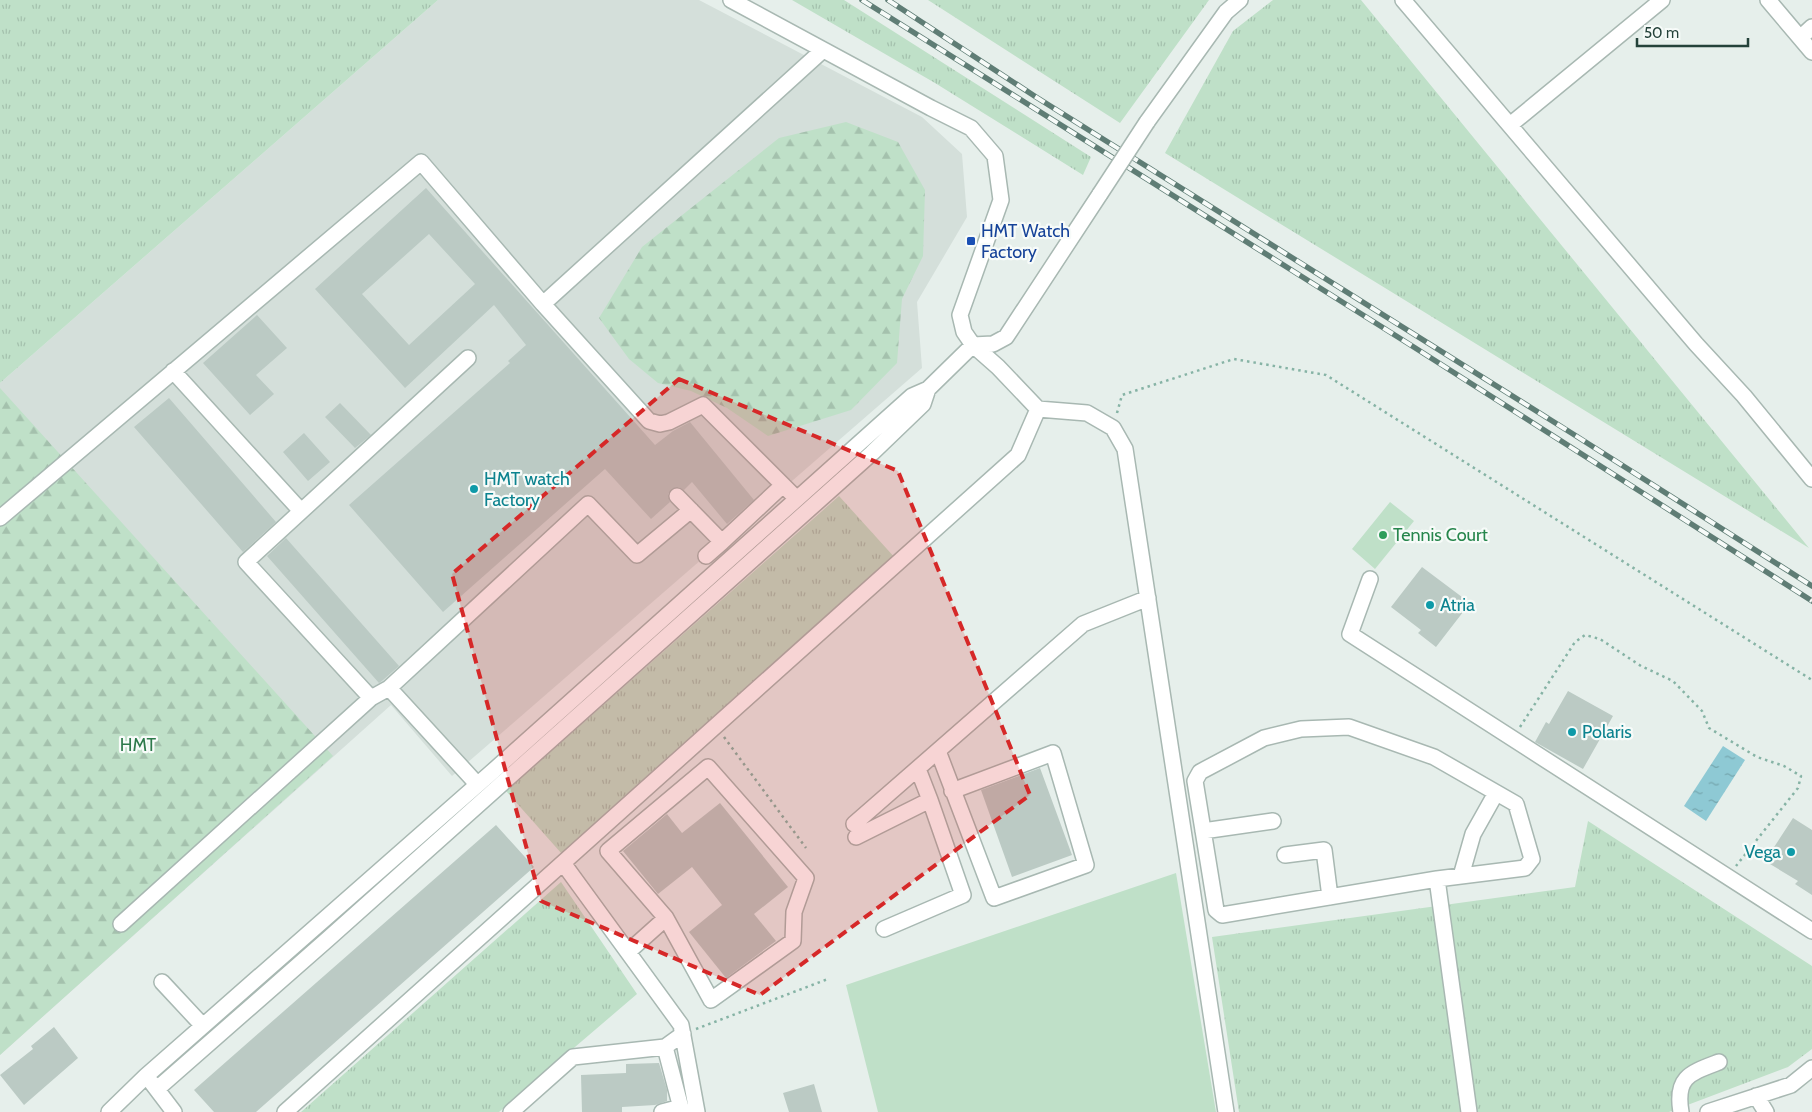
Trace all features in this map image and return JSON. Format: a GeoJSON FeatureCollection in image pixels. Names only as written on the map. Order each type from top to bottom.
{"type":"FeatureCollection","features":[{"type":"Feature","properties":{"kind":"street"},"geometry":{"type":"LineString","coordinates":[[731,0],[971,128],[995,156],[1001,200],[960,316],[964,332],[973,345],[998,367],[1038,409],[1087,414],[1113,428],[1125,449],[1226,1112]]}},
{"type":"Feature","properties":{"kind":"street"},"geometry":{"type":"LineString","coordinates":[[109,1112],[146,1076],[478,784],[912,396],[928,389],[973,345],[993,344],[1006,338],[1147,122],[1226,12],[1240,0]]}},
{"type":"Feature","properties":{"kind":"street"},"geometry":{"type":"LineString","coordinates":[[1403,0],[1696,344],[1744,396],[1812,479]]}},
{"type":"Feature","properties":{"kind":"street"},"geometry":{"type":"LineString","coordinates":[[1510,125],[1662,0]]}},
{"type":"Feature","properties":{"kind":"street"},"geometry":{"type":"LineString","coordinates":[[1768,0],[1812,52]]}},
{"type":"Feature","properties":{"kind":"street"},"geometry":{"type":"LineString","coordinates":[[1800,38],[1812,28]]}},
{"type":"Feature","properties":{"kind":"street"},"geometry":{"type":"LineString","coordinates":[[543,304],[823,50]]}},
{"type":"Feature","properties":{"kind":"street"},"geometry":{"type":"LineString","coordinates":[[0,518],[421,162],[543,304],[649,421],[660,424],[669,422],[703,405],[797,499]]}},
{"type":"Feature","properties":{"kind":"street"},"geometry":{"type":"LineString","coordinates":[[370,698],[246,562],[468,358]]}},
{"type":"Feature","properties":{"kind":"street"},"geometry":{"type":"LineString","coordinates":[[173,372],[300,511]]}},
{"type":"Feature","properties":{"kind":"street"},"geometry":{"type":"LineString","coordinates":[[157,1090],[872,453],[923,404],[928,389]]}},
{"type":"Feature","properties":{"kind":"street"},"geometry":{"type":"LineString","coordinates":[[285,1112],[1018,455],[1038,409]]}},
{"type":"Feature","properties":{"kind":"street"},"geometry":{"type":"LineString","coordinates":[[706,556],[783,484]]}},
{"type":"Feature","properties":{"kind":"street"},"geometry":{"type":"LineString","coordinates":[[677,496],[722,542]]}},
{"type":"Feature","properties":{"kind":"street"},"geometry":{"type":"LineString","coordinates":[[120,924],[370,698],[389,688],[588,504],[637,555],[691,510]]}},
{"type":"Feature","properties":{"kind":"street"},"geometry":{"type":"LineString","coordinates":[[1370,579],[1350,634],[1727,876],[1810,925]]}},
{"type":"Feature","properties":{"kind":"street"},"geometry":{"type":"LineString","coordinates":[[930,800],[855,830],[918,769],[1083,624],[1148,598]]}},
{"type":"Feature","properties":{"kind":"street"},"geometry":{"type":"LineString","coordinates":[[389,688],[478,784]]}},
{"type":"Feature","properties":{"kind":"street"},"geometry":{"type":"LineString","coordinates":[[1349,727],[1434,757],[1516,804],[1532,859],[1525,868],[1438,879],[1222,914],[1216,910],[1203,831],[1195,780],[1200,772],[1264,738],[1301,729],[1349,727]]}},
{"type":"Feature","properties":{"kind":"street"},"geometry":{"type":"LineString","coordinates":[[938,751],[952,791],[994,898],[1086,865],[1053,753],[952,791]]}},
{"type":"Feature","properties":{"kind":"street"},"geometry":{"type":"LineString","coordinates":[[708,767],[806,878],[794,912],[793,941],[711,1000],[666,918],[608,851],[708,767]]}},
{"type":"Feature","properties":{"kind":"street"},"geometry":{"type":"LineString","coordinates":[[884,929],[963,895],[918,769]]}},
{"type":"Feature","properties":{"kind":"street"},"geometry":{"type":"LineString","coordinates":[[1461,876],[1473,834],[1496,793]]}},
{"type":"Feature","properties":{"kind":"street"},"geometry":{"type":"LineString","coordinates":[[1203,831],[1273,821]]}},
{"type":"Feature","properties":{"kind":"street"},"geometry":{"type":"LineString","coordinates":[[1284,855],[1324,850],[1330,897]]}},
{"type":"Feature","properties":{"kind":"street"},"geometry":{"type":"LineString","coordinates":[[563,863],[681,1025],[697,1112]]}},
{"type":"Feature","properties":{"kind":"street"},"geometry":{"type":"LineString","coordinates":[[1438,879],[1469,1112]]}},
{"type":"Feature","properties":{"kind":"street"},"geometry":{"type":"LineString","coordinates":[[628,952],[666,918]]}},
{"type":"Feature","properties":{"kind":"street"},"geometry":{"type":"LineString","coordinates":[[317,926],[328,939]]}},
{"type":"Feature","properties":{"kind":"street"},"geometry":{"type":"LineString","coordinates":[[162,982],[203,1026]]}},
{"type":"Feature","properties":{"kind":"street"},"geometry":{"type":"LineString","coordinates":[[511,1112],[573,1057],[666,1047],[683,1034]]}},
{"type":"Feature","properties":{"kind":"street"},"geometry":{"type":"LineString","coordinates":[[662,1112],[681,1109],[666,1047]]}},
{"type":"Feature","properties":{"kind":"street"},"geometry":{"type":"LineString","coordinates":[[1681,1112],[1679,1100],[1681,1086],[1692,1073],[1719,1062]]}},
{"type":"Feature","properties":{"kind":"street"},"geometry":{"type":"LineString","coordinates":[[1708,1112],[1791,1085],[1812,1068]]}},
{"type":"Feature","properties":{"kind":"street"},"geometry":{"type":"LineString","coordinates":[[146,1076],[174,1112]]}},
{"type":"Feature","properties":{"kind":"street"},"geometry":{"type":"LineString","coordinates":[[1756,1096],[1766,1112]]}},
{"type":"Feature","properties":{"kind":"path"},"geometry":{"type":"LineString","coordinates":[[1113,428],[1122,395],[1234,359],[1326,375],[1812,680]]}},
{"type":"Feature","properties":{"kind":"path"},"geometry":{"type":"LineString","coordinates":[[1512,738],[1575,642],[1584,635],[1600,639],[1641,666],[1673,681],[1702,711],[1709,728],[1757,757],[1784,766],[1801,776],[1798,788],[1727,876]]}},
{"type":"Feature","properties":{"kind":"path"},"geometry":{"type":"LineString","coordinates":[[716,726],[806,848]]}},
{"type":"Feature","properties":{"kind":"path"},"geometry":{"type":"LineString","coordinates":[[683,1034],[828,979]]}},
{"type":"Feature","properties":{"kind":"highlighted area"},"geometry":{"type":"Polygon","coordinates":[[[679,379],[898,471],[1030,795],[760,995],[541,901],[452,574],[679,379]]]}},
{"type":"Feature","properties":{"kind":"shaded area","name":"HMT Watch Factory"},"geometry":{"type":"Polygon","coordinates":[[[438,0],[699,0],[922,117],[962,154],[967,217],[917,302],[922,368],[452,776],[391,705],[0,1055],[0,383],[438,0]]]}},
{"type":"Feature","properties":{"kind":"green space"},"geometry":{"type":"Polygon","coordinates":[[[0,0],[438,0],[0,383],[0,0]]]}},
{"type":"Feature","properties":{"kind":"green space"},"geometry":{"type":"Polygon","coordinates":[[[792,0],[844,0],[1091,157],[1083,175],[935,83],[792,0]]]}},
{"type":"Feature","properties":{"kind":"green space"},"geometry":{"type":"Polygon","coordinates":[[[928,0],[1209,0],[1120,123],[928,0]]]}},
{"type":"Feature","properties":{"kind":"green space"},"geometry":{"type":"Polygon","coordinates":[[[1273,0],[1361,0],[1809,548],[1165,153],[1233,31],[1273,0]]]}},
{"type":"Feature","properties":{"kind":"green space"},"geometry":{"type":"Polygon","coordinates":[[[846,122],[898,142],[925,190],[923,256],[902,299],[897,363],[851,410],[768,436],[727,408],[691,391],[658,383],[629,359],[599,318],[642,247],[779,138],[846,122]]]}},
{"type":"Feature","properties":{"kind":"green space","name":"HMT"},"geometry":{"type":"Polygon","coordinates":[[[0,388],[333,756],[0,1055],[0,388]]]}},
{"type":"Feature","properties":{"kind":"green space"},"geometry":{"type":"Polygon","coordinates":[[[839,496],[896,559],[562,854],[506,791],[839,496]]]}},
{"type":"Feature","properties":{"kind":"green space","name":"Tennis Court"},"geometry":{"type":"Polygon","coordinates":[[[1390,502],[1414,521],[1375,569],[1352,549],[1390,502]]]}},
{"type":"Feature","properties":{"kind":"green space"},"geometry":{"type":"Polygon","coordinates":[[[1588,821],[1812,966],[1812,1049],[1788,1067],[1669,1112],[1239,1112],[1212,937],[1575,887],[1588,821]]]}},
{"type":"Feature","properties":{"kind":"green space"},"geometry":{"type":"Polygon","coordinates":[[[1176,873],[1216,1112],[878,1112],[846,985],[1176,873]]]}},
{"type":"Feature","properties":{"kind":"green space"},"geometry":{"type":"Polygon","coordinates":[[[561,882],[637,994],[499,1112],[301,1112],[561,882]]]}},
{"type":"Feature","properties":{"kind":"water"},"geometry":{"type":"Polygon","coordinates":[[[1723,746],[1745,760],[1706,821],[1684,806],[1723,746]]]}},
{"type":"Feature","properties":{"kind":"building"},"geometry":{"type":"Polygon","coordinates":[[[426,188],[655,445],[673,431],[690,422],[754,500],[727,524],[692,482],[684,490],[679,487],[671,489],[668,494],[670,502],[651,519],[605,469],[443,612],[349,505],[510,363],[508,361],[526,345],[494,305],[405,388],[315,289],[426,188]],[[429,234],[362,294],[409,345],[475,284],[429,234]]]}},
{"type":"Feature","properties":{"kind":"building"},"geometry":{"type":"Polygon","coordinates":[[[257,315],[287,348],[256,375],[274,394],[250,415],[203,363],[257,315]]]}},
{"type":"Feature","properties":{"kind":"building"},"geometry":{"type":"Polygon","coordinates":[[[169,398],[276,522],[243,552],[134,427],[169,398]]]}},
{"type":"Feature","properties":{"kind":"building"},"geometry":{"type":"Polygon","coordinates":[[[340,403],[371,435],[355,448],[325,417],[340,403]]]}},
{"type":"Feature","properties":{"kind":"building"},"geometry":{"type":"Polygon","coordinates":[[[304,433],[330,462],[308,481],[283,452],[304,433]]]}},
{"type":"Feature","properties":{"kind":"building"},"geometry":{"type":"Polygon","coordinates":[[[286,538],[399,666],[379,683],[267,556],[286,538]]]}},
{"type":"Feature","properties":{"kind":"building","name":"Atria"},"geometry":{"type":"Polygon","coordinates":[[[1422,567],[1470,603],[1436,647],[1418,633],[1421,630],[1391,607],[1422,567]]]}},
{"type":"Feature","properties":{"kind":"building","name":"Polaris"},"geometry":{"type":"Polygon","coordinates":[[[1568,691],[1613,716],[1583,769],[1535,742],[1546,722],[1549,724],[1568,691]]]}},
{"type":"Feature","properties":{"kind":"building"},"geometry":{"type":"Polygon","coordinates":[[[1040,768],[1072,855],[1012,877],[981,790],[1040,768]]]}},
{"type":"Feature","properties":{"kind":"building"},"geometry":{"type":"Polygon","coordinates":[[[720,803],[788,887],[754,914],[776,941],[726,978],[689,932],[722,905],[692,867],[658,894],[623,851],[667,814],[682,833],[720,803]]]}},
{"type":"Feature","properties":{"kind":"building","name":"Vega"},"geometry":{"type":"Polygon","coordinates":[[[1793,818],[1812,830],[1812,895],[1795,884],[1798,881],[1765,861],[1793,818]]]}},
{"type":"Feature","properties":{"kind":"building"},"geometry":{"type":"Polygon","coordinates":[[[496,825],[534,867],[256,1112],[214,1112],[194,1090],[496,825]]]}},
{"type":"Feature","properties":{"kind":"building"},"geometry":{"type":"Polygon","coordinates":[[[54,1027],[78,1058],[24,1105],[0,1075],[33,1049],[31,1046],[54,1027]]]}},
{"type":"Feature","properties":{"kind":"building"},"geometry":{"type":"Polygon","coordinates":[[[659,1063],[667,1090],[667,1101],[655,1105],[622,1107],[622,1112],[582,1112],[581,1075],[626,1073],[626,1064],[659,1063]]]}},
{"type":"Feature","properties":{"kind":"building"},"geometry":{"type":"Polygon","coordinates":[[[814,1084],[822,1112],[789,1112],[783,1093],[814,1084]]]}},
{"type":"Feature","properties":{"kind":"railway"},"geometry":{"type":"LineString","coordinates":[[862,0],[1409,344],[1812,601]]}},
{"type":"Feature","properties":{"kind":"railway"},"geometry":{"type":"LineString","coordinates":[[888,0],[1036,97],[1812,586]]}},
{"type":"Feature","properties":{"kind":"place","name":"HMT Watch Factory"},"geometry":{"type":"Point","coordinates":[971,241]}},
{"type":"Feature","properties":{"kind":"place","name":"HMT watch Factory"},"geometry":{"type":"Point","coordinates":[474,489]}},
{"type":"Feature","properties":{"kind":"place","name":"Tennis Court"},"geometry":{"type":"Point","coordinates":[1383,535]}},
{"type":"Feature","properties":{"kind":"place","name":"Atria"},"geometry":{"type":"Point","coordinates":[1430,605]}},
{"type":"Feature","properties":{"kind":"place","name":"Polaris"},"geometry":{"type":"Point","coordinates":[1572,732]}},
{"type":"Feature","properties":{"kind":"place","name":"Vega"},"geometry":{"type":"Point","coordinates":[1791,852]}}]}
